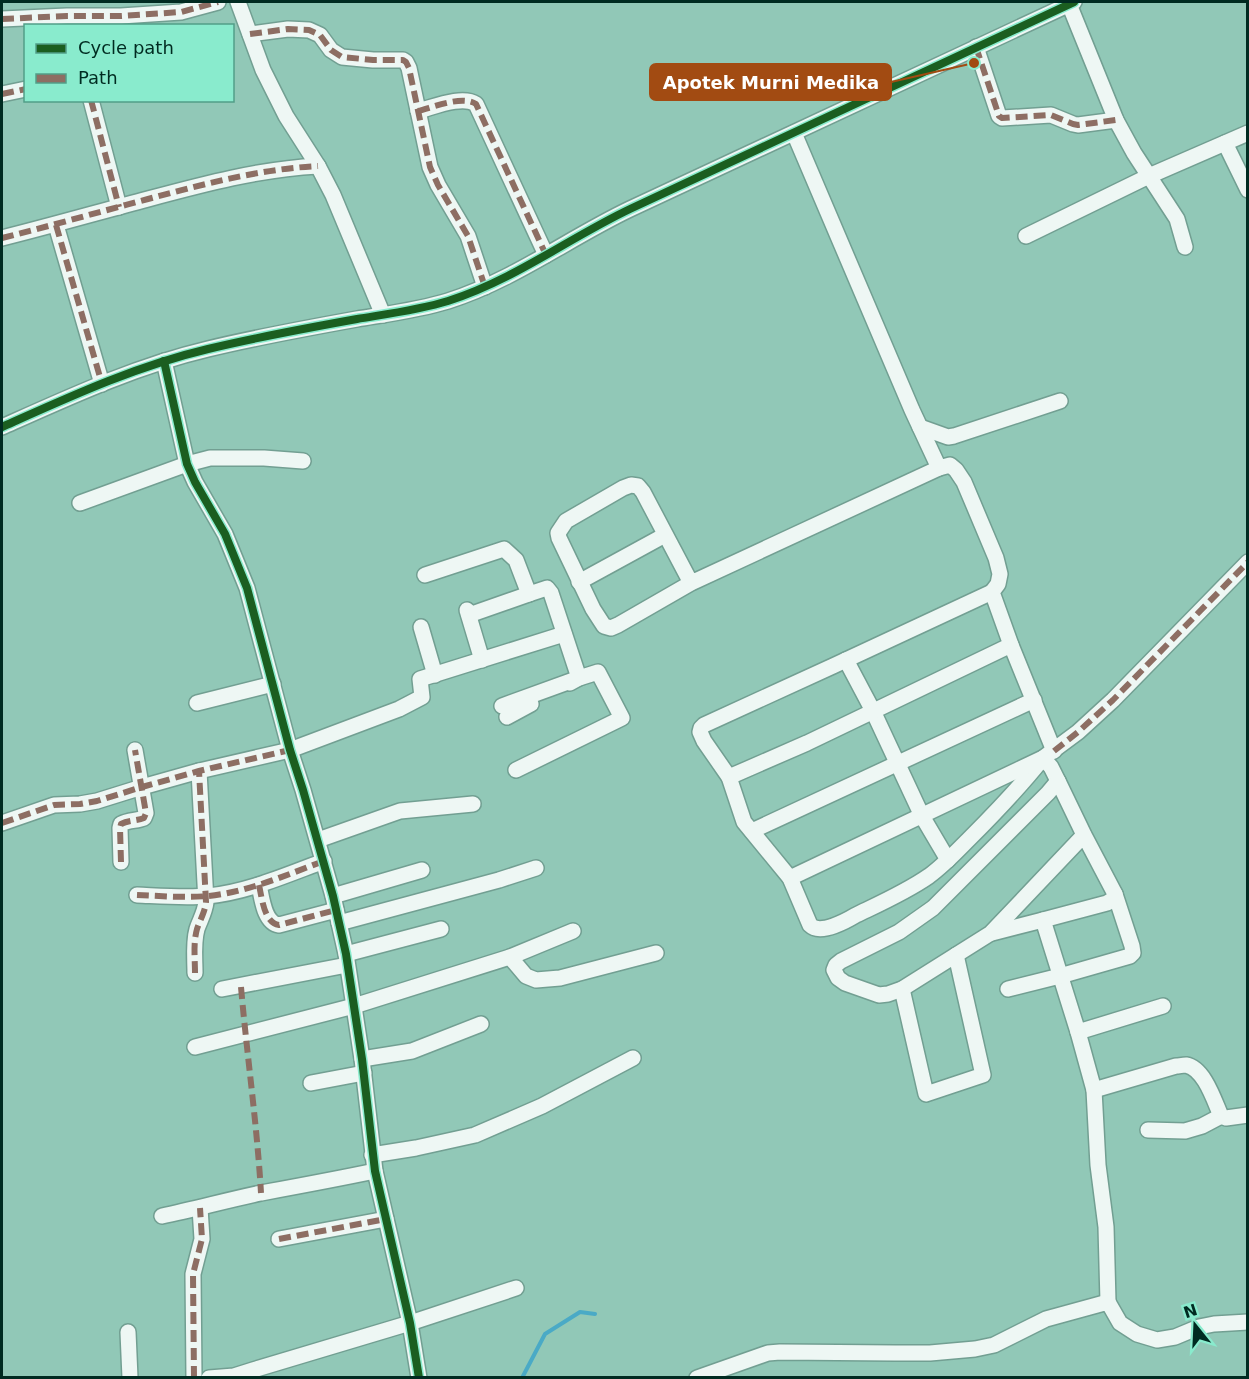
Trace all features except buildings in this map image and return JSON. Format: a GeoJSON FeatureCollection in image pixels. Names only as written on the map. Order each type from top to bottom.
{"type":"FeatureCollection","features":[{"type":"Feature","properties":{"kind":"street"},"geometry":{"type":"LineString","coordinates":[[2,19],[69,21],[181,12],[218,2]]}},
{"type":"Feature","properties":{"kind":"street"},"geometry":{"type":"LineString","coordinates":[[238,2],[273,92],[318,166],[348,230],[383,315]]}},
{"type":"Feature","properties":{"kind":"street"},"geometry":{"type":"LineString","coordinates":[[2,427],[164,360],[297,330],[423,307],[485,287],[621,214],[1072,3],[1116,120],[1177,219],[1185,247]]}},
{"type":"Feature","properties":{"kind":"street"},"geometry":{"type":"LineString","coordinates":[[250,34],[288,29],[309,30],[320,36],[331,50],[342,57],[406,62],[430,167],[468,236],[485,287]]}},
{"type":"Feature","properties":{"kind":"street"},"geometry":{"type":"LineString","coordinates":[[976,47],[999,116],[1002,118],[1051,115],[1078,125],[1116,120]]}},
{"type":"Feature","properties":{"kind":"street"},"geometry":{"type":"LineString","coordinates":[[2,94],[24,89]]}},
{"type":"Feature","properties":{"kind":"street"},"geometry":{"type":"LineString","coordinates":[[418,111],[460,101],[470,100],[476,104],[546,255]]}},
{"type":"Feature","properties":{"kind":"street"},"geometry":{"type":"LineString","coordinates":[[92,102],[119,207]]}},
{"type":"Feature","properties":{"kind":"street"},"geometry":{"type":"LineString","coordinates":[[794,133],[939,468]]}},
{"type":"Feature","properties":{"kind":"street"},"geometry":{"type":"LineString","coordinates":[[1026,236],[1149,176],[1248,133]]}},
{"type":"Feature","properties":{"kind":"street"},"geometry":{"type":"LineString","coordinates":[[1225,143],[1248,190]]}},
{"type":"Feature","properties":{"kind":"street"},"geometry":{"type":"LineString","coordinates":[[2,237],[56,225],[226,179],[318,166]]}},
{"type":"Feature","properties":{"kind":"street"},"geometry":{"type":"LineString","coordinates":[[56,225],[102,384]]}},
{"type":"Feature","properties":{"kind":"street"},"geometry":{"type":"LineString","coordinates":[[164,360],[187,464],[225,534],[247,588],[290,750],[324,861],[336,910],[354,1006],[372,1155],[410,1323],[419,1377]]}},
{"type":"Feature","properties":{"kind":"street"},"geometry":{"type":"LineString","coordinates":[[920,427],[948,436],[962,435],[1060,401]]}},
{"type":"Feature","properties":{"kind":"street"},"geometry":{"type":"LineString","coordinates":[[80,504],[187,464],[210,459],[303,461]]}},
{"type":"Feature","properties":{"kind":"street"},"geometry":{"type":"LineString","coordinates":[[691,583],[638,486],[631,485],[623,488],[566,520],[558,533],[593,609],[604,626],[610,628],[691,583],[939,468],[950,465],[956,470],[967,488],[996,558],[1000,573],[998,584],[992,592],[701,728],[702,736],[729,777],[744,822],[790,878],[810,926],[820,930],[846,921],[909,888],[948,860],[1022,785],[1050,763],[1077,732],[1113,700],[1248,562]]}},
{"type":"Feature","properties":{"kind":"street"},"geometry":{"type":"LineString","coordinates":[[579,582],[666,535]]}},
{"type":"Feature","properties":{"kind":"street"},"geometry":{"type":"LineString","coordinates":[[425,575],[504,549],[516,560],[529,594]]}},
{"type":"Feature","properties":{"kind":"street"},"geometry":{"type":"LineString","coordinates":[[482,660],[468,613],[547,588],[551,593],[579,678]]}},
{"type":"Feature","properties":{"kind":"street"},"geometry":{"type":"LineString","coordinates":[[992,592],[1034,700],[1050,763],[1115,894],[1133,953],[1130,956],[1008,989]]}},
{"type":"Feature","properties":{"kind":"street"},"geometry":{"type":"LineString","coordinates":[[421,627],[435,675]]}},
{"type":"Feature","properties":{"kind":"street"},"geometry":{"type":"LineString","coordinates":[[2,823],[54,805],[97,801],[142,786],[290,750],[399,709],[422,697],[420,679],[564,634]]}},
{"type":"Feature","properties":{"kind":"street"},"geometry":{"type":"LineString","coordinates":[[729,777],[807,743],[1011,645]]}},
{"type":"Feature","properties":{"kind":"street"},"geometry":{"type":"LineString","coordinates":[[846,660],[873,711],[922,816],[948,860]]}},
{"type":"Feature","properties":{"kind":"street"},"geometry":{"type":"LineString","coordinates":[[504,711],[598,672],[622,718],[516,770]]}},
{"type":"Feature","properties":{"kind":"street"},"geometry":{"type":"LineString","coordinates":[[196,703],[273,684]]}},
{"type":"Feature","properties":{"kind":"street"},"geometry":{"type":"LineString","coordinates":[[752,831],[1034,700]]}},
{"type":"Feature","properties":{"kind":"street"},"geometry":{"type":"LineString","coordinates":[[121,862],[121,824],[144,818],[146,813],[135,750]]}},
{"type":"Feature","properties":{"kind":"street"},"geometry":{"type":"LineString","coordinates":[[790,878],[1019,769],[1050,763]]}},
{"type":"Feature","properties":{"kind":"street"},"geometry":{"type":"LineString","coordinates":[[1050,763],[1048,793],[933,908],[899,932],[836,965],[834,970],[838,978],[845,983],[879,995],[902,989],[991,933],[1084,835]]}},
{"type":"Feature","properties":{"kind":"street"},"geometry":{"type":"LineString","coordinates":[[195,973],[195,939],[206,908],[199,771]]}},
{"type":"Feature","properties":{"kind":"street"},"geometry":{"type":"LineString","coordinates":[[318,840],[400,811],[473,804]]}},
{"type":"Feature","properties":{"kind":"street"},"geometry":{"type":"LineString","coordinates":[[137,895],[206,896],[239,891],[324,861]]}},
{"type":"Feature","properties":{"kind":"street"},"geometry":{"type":"LineString","coordinates":[[259,885],[270,922],[279,925],[336,910],[499,880],[536,868]]}},
{"type":"Feature","properties":{"kind":"street"},"geometry":{"type":"LineString","coordinates":[[336,910],[422,870]]}},
{"type":"Feature","properties":{"kind":"street"},"geometry":{"type":"LineString","coordinates":[[991,933],[1107,903],[1115,898],[1115,894]]}},
{"type":"Feature","properties":{"kind":"street"},"geometry":{"type":"LineString","coordinates":[[1043,920],[1094,1090],[1098,1165],[1106,1227],[1108,1302],[1120,1323],[1137,1334],[1156,1340],[1175,1337],[1199,1327],[1214,1324],[1248,1322]]}},
{"type":"Feature","properties":{"kind":"street"},"geometry":{"type":"LineString","coordinates":[[222,989],[241,987],[346,960],[441,929]]}},
{"type":"Feature","properties":{"kind":"street"},"geometry":{"type":"LineString","coordinates":[[195,1047],[354,1006],[510,957],[573,931]]}},
{"type":"Feature","properties":{"kind":"street"},"geometry":{"type":"LineString","coordinates":[[510,957],[526,976],[536,980],[560,978],[656,953]]}},
{"type":"Feature","properties":{"kind":"street"},"geometry":{"type":"LineString","coordinates":[[902,989],[926,1094],[983,1075],[956,955]]}},
{"type":"Feature","properties":{"kind":"street"},"geometry":{"type":"LineString","coordinates":[[1078,1032],[1162,1006]]}},
{"type":"Feature","properties":{"kind":"street"},"geometry":{"type":"LineString","coordinates":[[311,1083],[412,1051],[481,1024]]}},
{"type":"Feature","properties":{"kind":"street"},"geometry":{"type":"LineString","coordinates":[[372,1155],[475,1135],[542,1106],[633,1058]]}},
{"type":"Feature","properties":{"kind":"street"},"geometry":{"type":"LineString","coordinates":[[1094,1090],[1186,1065],[1202,1076],[1221,1116],[1226,1118],[1248,1115]]}},
{"type":"Feature","properties":{"kind":"street"},"geometry":{"type":"LineString","coordinates":[[1148,1130],[1185,1131],[1202,1126],[1221,1116]]}},
{"type":"Feature","properties":{"kind":"street"},"geometry":{"type":"LineString","coordinates":[[162,1216],[375,1171]]}},
{"type":"Feature","properties":{"kind":"street"},"geometry":{"type":"LineString","coordinates":[[194,1377],[193,1274],[202,1239],[200,1208]]}},
{"type":"Feature","properties":{"kind":"street"},"geometry":{"type":"LineString","coordinates":[[279,1239],[386,1219]]}},
{"type":"Feature","properties":{"kind":"street"},"geometry":{"type":"LineString","coordinates":[[209,1377],[234,1376],[410,1323],[516,1288]]}},
{"type":"Feature","properties":{"kind":"street"},"geometry":{"type":"LineString","coordinates":[[697,1377],[774,1353],[930,1353],[975,1349],[994,1345],[1046,1319],[1108,1302]]}},
{"type":"Feature","properties":{"kind":"street"},"geometry":{"type":"LineString","coordinates":[[128,1332],[130,1377]]}},
{"type":"Feature","properties":{"kind":"waterway"},"geometry":{"type":"LineString","coordinates":[[522,1378],[545,1334],[580,1312],[595,1314]]}},
{"type":"Feature","properties":{"kind":"marked path"},"geometry":{"type":"LineString","coordinates":[[2,19],[181,12],[218,2]]}},
{"type":"Feature","properties":{"kind":"marked path"},"geometry":{"type":"LineString","coordinates":[[250,34],[288,29],[309,30],[320,35],[331,50],[342,57],[406,62],[430,167],[468,236],[485,287]]}},
{"type":"Feature","properties":{"kind":"marked path"},"geometry":{"type":"LineString","coordinates":[[976,47],[999,116],[1002,118],[1051,115],[1078,125],[1116,120]]}},
{"type":"Feature","properties":{"kind":"marked path"},"geometry":{"type":"LineString","coordinates":[[2,94],[24,89]]}},
{"type":"Feature","properties":{"kind":"marked path"},"geometry":{"type":"LineString","coordinates":[[418,111],[456,101],[476,104],[546,255]]}},
{"type":"Feature","properties":{"kind":"marked path"},"geometry":{"type":"LineString","coordinates":[[92,102],[119,207]]}},
{"type":"Feature","properties":{"kind":"marked path"},"geometry":{"type":"LineString","coordinates":[[2,238],[211,183],[275,170],[318,166]]}},
{"type":"Feature","properties":{"kind":"marked path"},"geometry":{"type":"LineString","coordinates":[[56,225],[102,384]]}},
{"type":"Feature","properties":{"kind":"marked path"},"geometry":{"type":"LineString","coordinates":[[1054,751],[1113,700],[1248,562]]}},
{"type":"Feature","properties":{"kind":"marked path"},"geometry":{"type":"LineString","coordinates":[[121,862],[121,824],[144,818],[146,813],[135,750]]}},
{"type":"Feature","properties":{"kind":"marked path"},"geometry":{"type":"LineString","coordinates":[[2,823],[54,805],[97,801],[199,771],[290,750]]}},
{"type":"Feature","properties":{"kind":"marked path"},"geometry":{"type":"LineString","coordinates":[[195,973],[196,934],[206,902],[199,771]]}},
{"type":"Feature","properties":{"kind":"marked path"},"geometry":{"type":"LineString","coordinates":[[137,895],[190,897],[223,894],[267,882],[324,861]]}},
{"type":"Feature","properties":{"kind":"marked path"},"geometry":{"type":"LineString","coordinates":[[259,885],[267,915],[270,920],[279,925],[336,910]]}},
{"type":"Feature","properties":{"kind":"marked path"},"geometry":{"type":"LineString","coordinates":[[241,987],[261,1193]]}},
{"type":"Feature","properties":{"kind":"marked path"},"geometry":{"type":"LineString","coordinates":[[194,1378],[193,1274],[202,1239],[200,1208]]}},
{"type":"Feature","properties":{"kind":"marked path"},"geometry":{"type":"LineString","coordinates":[[279,1239],[386,1219]]}},
{"type":"Feature","properties":{"kind":"cycle path"},"geometry":{"type":"LineString","coordinates":[[2,427],[103,383],[181,356],[263,337],[426,307],[472,292],[519,270],[630,209],[1074,2]]}},
{"type":"Feature","properties":{"kind":"cycle path"},"geometry":{"type":"LineString","coordinates":[[164,361],[187,464],[225,534],[247,588],[290,750],[333,896],[346,954],[362,1059],[375,1171],[410,1323],[419,1378]]}},
{"type":"Feature","properties":{"kind":"place","name":"Apotek Murni Medika"},"geometry":{"type":"Point","coordinates":[974,63]}}]}
